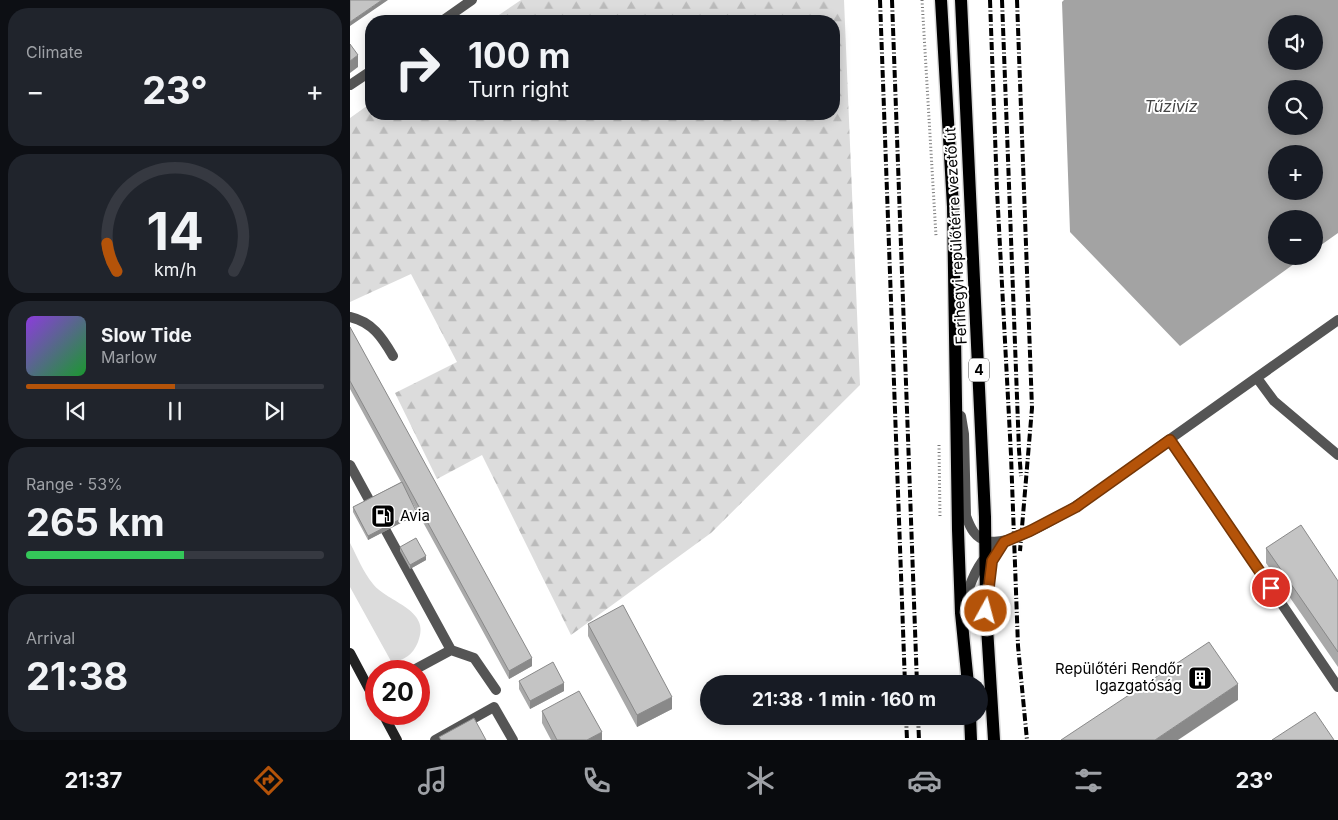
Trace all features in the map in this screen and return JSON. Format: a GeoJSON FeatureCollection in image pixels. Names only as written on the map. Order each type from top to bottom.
{"type":"FeatureCollection","features":[{"type":"Feature","properties":{"kind":"main road","name":"Ferihegyi repülőtérre vezető út"},"geometry":{"type":"LineString","coordinates":[[941,0],[953,207],[958,530],[961,612],[967,675]]}},
{"type":"Feature","properties":{"kind":"main road","name":"Ferihegyi repülőtérre vezető út"},"geometry":{"type":"LineString","coordinates":[[961,0],[986,541],[986,611],[994,740]]}},
{"type":"Feature","properties":{"kind":"main road"},"geometry":{"type":"LineString","coordinates":[[350,653],[354,670],[365,683]]}},
{"type":"Feature","properties":{"kind":"main road"},"geometry":{"type":"LineString","coordinates":[[389,725],[398,740]]}},
{"type":"Feature","properties":{"kind":"main road"},"geometry":{"type":"LineString","coordinates":[[970,725],[971,740]]}},
{"type":"Feature","properties":{"kind":"street"},"geometry":{"type":"LineString","coordinates":[[451,15],[472,0]]}},
{"type":"Feature","properties":{"kind":"street"},"geometry":{"type":"LineString","coordinates":[[350,85],[365,74]]}},
{"type":"Feature","properties":{"kind":"street"},"geometry":{"type":"LineString","coordinates":[[350,317],[362,320],[374,329],[382,337],[393,356]]}},
{"type":"Feature","properties":{"kind":"street"},"geometry":{"type":"LineString","coordinates":[[961,612],[970,583],[986,557],[1004,542],[1076,507],[1338,320]]}},
{"type":"Feature","properties":{"kind":"street"},"geometry":{"type":"LineString","coordinates":[[1257,378],[1274,401],[1338,455]]}},
{"type":"Feature","properties":{"kind":"street"},"geometry":{"type":"LineString","coordinates":[[957,394],[964,434],[966,516],[977,536],[986,541],[1004,542]]}},
{"type":"Feature","properties":{"kind":"street"},"geometry":{"type":"LineString","coordinates":[[1170,440],[1338,687]]}},
{"type":"Feature","properties":{"kind":"street"},"geometry":{"type":"LineString","coordinates":[[350,465],[451,650],[474,658],[496,690]]}},
{"type":"Feature","properties":{"kind":"street"},"geometry":{"type":"LineString","coordinates":[[986,611],[992,561],[1004,542]]}},
{"type":"Feature","properties":{"kind":"street"},"geometry":{"type":"LineString","coordinates":[[430,661],[451,650]]}},
{"type":"Feature","properties":{"kind":"street"},"geometry":{"type":"LineString","coordinates":[[435,740],[494,707],[513,740]]}},
{"type":"Feature","properties":{"kind":"path"},"geometry":{"type":"LineString","coordinates":[[922,0],[936,240]]}},
{"type":"Feature","properties":{"kind":"path"},"geometry":{"type":"LineString","coordinates":[[939,436],[941,524]]}},
{"type":"Feature","properties":{"kind":"green space"},"geometry":{"type":"Polygon","coordinates":[[[521,0],[844,0],[860,385],[711,533],[571,635],[482,455],[437,479],[395,393],[457,362],[411,274],[350,302],[350,118],[365,107],[365,120],[840,120],[840,15],[499,15],[521,0]]]}},
{"type":"Feature","properties":{"kind":"green space"},"geometry":{"type":"Polygon","coordinates":[[[350,543],[373,584],[380,591],[414,614],[419,622],[421,631],[416,647],[411,654],[401,660],[390,660],[350,587],[350,543]]]}},
{"type":"Feature","properties":{"kind":"water","name":"Tűzivíz"},"geometry":{"type":"Polygon","coordinates":[[[1064,0],[1338,0],[1338,233],[1323,244],[1323,210],[1268,210],[1268,265],[1292,265],[1180,346],[1070,232],[1062,2],[1064,0]]]}},
{"type":"Feature","properties":{"kind":"building"},"geometry":{"type":"Polygon","coordinates":[[[350,0],[382,0],[350,22],[350,0]]]}},
{"type":"Feature","properties":{"kind":"building"},"geometry":{"type":"Polygon","coordinates":[[[350,44],[358,55],[350,61],[350,44]]]}},
{"type":"Feature","properties":{"kind":"building"},"geometry":{"type":"Polygon","coordinates":[[[350,327],[532,658],[509,671],[350,381],[350,327]]]}},
{"type":"Feature","properties":{"kind":"building"},"geometry":{"type":"Polygon","coordinates":[[[402,482],[416,511],[368,536],[353,507],[402,482]]]}},
{"type":"Feature","properties":{"kind":"building"},"geometry":{"type":"Polygon","coordinates":[[[1301,525],[1338,581],[1338,652],[1266,548],[1301,525]]]}},
{"type":"Feature","properties":{"kind":"building"},"geometry":{"type":"Polygon","coordinates":[[[416,538],[426,556],[410,565],[400,547],[416,538]]]}},
{"type":"Feature","properties":{"kind":"building"},"geometry":{"type":"Polygon","coordinates":[[[623,605],[672,697],[637,715],[588,624],[623,605]]]}},
{"type":"Feature","properties":{"kind":"building","name":"Repülőtéri Rendőr Igazgatóság"},"geometry":{"type":"Polygon","coordinates":[[[1209,642],[1238,684],[1155,740],[1061,740],[1209,642]]]}},
{"type":"Feature","properties":{"kind":"building"},"geometry":{"type":"Polygon","coordinates":[[[553,662],[564,683],[530,701],[519,681],[553,662]]]}},
{"type":"Feature","properties":{"kind":"building"},"geometry":{"type":"Polygon","coordinates":[[[579,691],[602,732],[587,740],[557,740],[542,711],[579,691]]]}},
{"type":"Feature","properties":{"kind":"building"},"geometry":{"type":"Polygon","coordinates":[[[1315,712],[1334,740],[1272,740],[1315,712]]]}},
{"type":"Feature","properties":{"kind":"building"},"geometry":{"type":"Polygon","coordinates":[[[474,718],[486,740],[441,740],[439,737],[474,718]]]}},
{"type":"Feature","properties":{"kind":"railway"},"geometry":{"type":"LineString","coordinates":[[880,0],[905,675]]}},
{"type":"Feature","properties":{"kind":"railway"},"geometry":{"type":"LineString","coordinates":[[892,0],[917,675]]}},
{"type":"Feature","properties":{"kind":"railway"},"geometry":{"type":"LineString","coordinates":[[990,0],[1018,646],[1027,740]]}},
{"type":"Feature","properties":{"kind":"railway"},"geometry":{"type":"LineString","coordinates":[[1002,0],[1021,476]]}},
{"type":"Feature","properties":{"kind":"railway"},"geometry":{"type":"LineString","coordinates":[[1017,0],[1032,408],[1020,551]]}},
{"type":"Feature","properties":{"kind":"railway"},"geometry":{"type":"LineString","coordinates":[[906,725],[907,740]]}},
{"type":"Feature","properties":{"kind":"railway"},"geometry":{"type":"LineString","coordinates":[[918,725],[919,740]]}},
{"type":"Feature","properties":{"kind":"place","name":"Avia"},"geometry":{"type":"Point","coordinates":[383,516]}},
{"type":"Feature","properties":{"kind":"place","name":"Repülőtéri Rendőr Igazgatóság"},"geometry":{"type":"Point","coordinates":[1200,678]}},
{"type":"Feature","properties":{"kind":"route"},"geometry":{"type":"LineString","coordinates":[[986,611],[992,561],[1004,542],[1018,537],[1076,507],[1170,440],[1271,588]]}}]}
